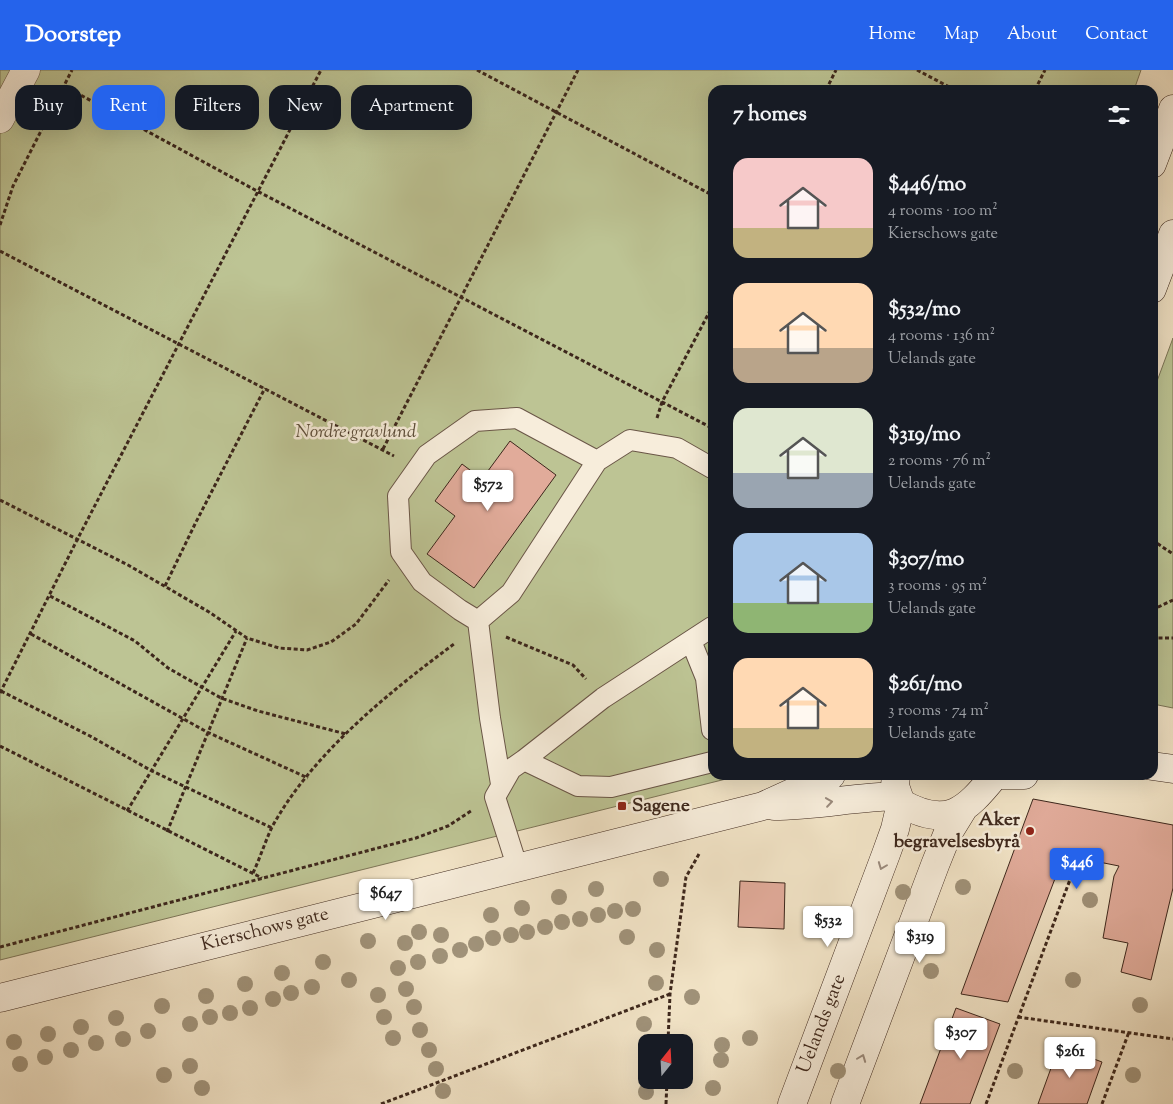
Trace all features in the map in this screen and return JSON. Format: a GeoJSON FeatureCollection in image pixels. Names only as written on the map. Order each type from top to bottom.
{"type":"FeatureCollection","features":[{"type":"Feature","properties":{"kind":"street"},"geometry":{"type":"LineString","coordinates":[[0,119],[26,70]]}},
{"type":"Feature","properties":{"kind":"street"},"geometry":{"type":"LineString","coordinates":[[1158,148],[1173,109]]}},
{"type":"Feature","properties":{"kind":"street"},"geometry":{"type":"LineString","coordinates":[[1158,273],[1173,234]]}},
{"type":"Feature","properties":{"kind":"street"},"geometry":{"type":"LineString","coordinates":[[1158,767],[1173,769]]}},
{"type":"Feature","properties":{"kind":"street","name":"Kierschows gate"},"geometry":{"type":"LineString","coordinates":[[0,998],[518,866],[763,806],[820,780]]}},
{"type":"Feature","properties":{"kind":"street"},"geometry":{"type":"LineString","coordinates":[[845,1104],[947,835],[963,809],[990,780]]}},
{"type":"Feature","properties":{"kind":"street"},"geometry":{"type":"LineString","coordinates":[[898,791],[915,811],[934,816],[948,815],[963,809]]}},
{"type":"Feature","properties":{"kind":"street","name":"Kierschows gate"},"geometry":{"type":"LineString","coordinates":[[763,806],[803,806],[898,791]]}},
{"type":"Feature","properties":{"kind":"street","name":"Uelands gate"},"geometry":{"type":"LineString","coordinates":[[792,1104],[889,846],[898,791]]}},
{"type":"Feature","properties":{"kind":"lane"},"geometry":{"type":"LineString","coordinates":[[518,866],[507,840],[498,790],[479,627],[460,610],[422,582],[401,552],[398,496],[427,455],[475,421],[517,418],[597,461]]}},
{"type":"Feature","properties":{"kind":"lane"},"geometry":{"type":"LineString","coordinates":[[479,627],[511,593],[597,461],[630,440],[677,448],[708,466]]}},
{"type":"Feature","properties":{"kind":"lane"},"geometry":{"type":"LineString","coordinates":[[498,790],[512,769],[603,698],[708,630]]}},
{"type":"Feature","properties":{"kind":"lane"},"geometry":{"type":"LineString","coordinates":[[691,641],[706,678],[708,695]]}},
{"type":"Feature","properties":{"kind":"lane"},"geometry":{"type":"LineString","coordinates":[[524,760],[578,786],[611,787],[708,763]]}},
{"type":"Feature","properties":{"kind":"path"},"geometry":{"type":"LineString","coordinates":[[64,85],[72,70]]}},
{"type":"Feature","properties":{"kind":"path"},"geometry":{"type":"LineString","coordinates":[[272,828],[152,771],[90,736],[1,692],[77,540],[321,70]]}},
{"type":"Feature","properties":{"kind":"path"},"geometry":{"type":"LineString","coordinates":[[477,70],[708,193]]}},
{"type":"Feature","properties":{"kind":"path"},"geometry":{"type":"LineString","coordinates":[[383,450],[460,296],[578,70]]}},
{"type":"Feature","properties":{"kind":"path"},"geometry":{"type":"LineString","coordinates":[[828,85],[836,70]]}},
{"type":"Feature","properties":{"kind":"path"},"geometry":{"type":"LineString","coordinates":[[917,70],[946,85]]}},
{"type":"Feature","properties":{"kind":"path"},"geometry":{"type":"LineString","coordinates":[[1038,85],[1045,70]]}},
{"type":"Feature","properties":{"kind":"path"},"geometry":{"type":"LineString","coordinates":[[82,96],[257,191],[708,426]]}},
{"type":"Feature","properties":{"kind":"path"},"geometry":{"type":"LineString","coordinates":[[0,225],[13,186],[42,130]]}},
{"type":"Feature","properties":{"kind":"path"},"geometry":{"type":"LineString","coordinates":[[0,251],[417,468]]}},
{"type":"Feature","properties":{"kind":"path"},"geometry":{"type":"LineString","coordinates":[[648,443],[662,402],[708,315]]}},
{"type":"Feature","properties":{"kind":"path"},"geometry":{"type":"LineString","coordinates":[[165,586],[194,524],[266,388]]}},
{"type":"Feature","properties":{"kind":"path"},"geometry":{"type":"LineString","coordinates":[[0,500],[165,586],[247,638],[279,648],[307,650],[331,642],[356,624],[394,573],[401,552]]}},
{"type":"Feature","properties":{"kind":"path"},"geometry":{"type":"LineString","coordinates":[[1158,544],[1173,554]]}},
{"type":"Feature","properties":{"kind":"path"},"geometry":{"type":"LineString","coordinates":[[50,596],[135,641],[168,668],[221,698],[258,711],[346,734]]}},
{"type":"Feature","properties":{"kind":"path"},"geometry":{"type":"LineString","coordinates":[[1158,607],[1173,600]]}},
{"type":"Feature","properties":{"kind":"path"},"geometry":{"type":"LineString","coordinates":[[254,873],[272,828],[308,778],[346,734],[409,678],[479,627],[573,665],[603,698]]}},
{"type":"Feature","properties":{"kind":"path"},"geometry":{"type":"LineString","coordinates":[[127,811],[236,631]]}},
{"type":"Feature","properties":{"kind":"path"},"geometry":{"type":"LineString","coordinates":[[31,634],[207,732],[308,778]]}},
{"type":"Feature","properties":{"kind":"path"},"geometry":{"type":"LineString","coordinates":[[167,832],[247,638]]}},
{"type":"Feature","properties":{"kind":"path"},"geometry":{"type":"LineString","coordinates":[[1158,638],[1173,638]]}},
{"type":"Feature","properties":{"kind":"path"},"geometry":{"type":"LineString","coordinates":[[0,746],[167,832],[262,878]]}},
{"type":"Feature","properties":{"kind":"path"},"geometry":{"type":"LineString","coordinates":[[0,947],[432,833],[498,790]]}},
{"type":"Feature","properties":{"kind":"path"},"geometry":{"type":"LineString","coordinates":[[668,1034],[670,994],[686,877],[700,851]]}},
{"type":"Feature","properties":{"kind":"path"},"geometry":{"type":"LineString","coordinates":[[986,1104],[1074,869]]}},
{"type":"Feature","properties":{"kind":"path"},"geometry":{"type":"LineString","coordinates":[[381,1104],[670,994]]}},
{"type":"Feature","properties":{"kind":"path"},"geometry":{"type":"LineString","coordinates":[[1018,1017],[1173,1039]]}},
{"type":"Feature","properties":{"kind":"path"},"geometry":{"type":"LineString","coordinates":[[1102,1104],[1129,1032]]}},
{"type":"Feature","properties":{"kind":"path"},"geometry":{"type":"LineString","coordinates":[[666,1104],[667,1089]]}},
{"type":"Feature","properties":{"kind":"green space","name":"Nordre gravlund"},"geometry":{"type":"Polygon","coordinates":[[[0,70],[1141,70],[1136,85],[708,85],[708,780],[722,780],[0,960],[0,70]]]}},
{"type":"Feature","properties":{"kind":"green space"},"geometry":{"type":"Polygon","coordinates":[[[1173,338],[1173,708],[1158,705],[1158,378],[1173,338]]]}},
{"type":"Feature","properties":{"kind":"building"},"geometry":{"type":"Polygon","coordinates":[[[510,441],[556,475],[474,588],[427,554],[455,516],[435,501],[462,464],[482,479],[510,441]]]}},
{"type":"Feature","properties":{"kind":"building"},"geometry":{"type":"Polygon","coordinates":[[[1033,799],[1173,825],[1173,888],[1151,980],[1121,972],[1128,943],[1103,938],[1114,876],[1119,866],[1064,855],[1008,1002],[961,994],[1033,799]]]}},
{"type":"Feature","properties":{"kind":"building"},"geometry":{"type":"Polygon","coordinates":[[[740,881],[785,883],[784,929],[738,927],[740,881]]]}},
{"type":"Feature","properties":{"kind":"building"},"geometry":{"type":"Polygon","coordinates":[[[956,1008],[1000,1024],[970,1104],[920,1104],[956,1008]]]}},
{"type":"Feature","properties":{"kind":"building"},"geometry":{"type":"Polygon","coordinates":[[[1059,1046],[1102,1062],[1087,1104],[1038,1104],[1059,1046]]]}},
{"type":"Feature","properties":{"kind":"place","name":"Sagene"},"geometry":{"type":"Point","coordinates":[622,806]}},
{"type":"Feature","properties":{"kind":"place","name":"Aker begravelsesbyrå"},"geometry":{"type":"Point","coordinates":[1030,831]}}]}
